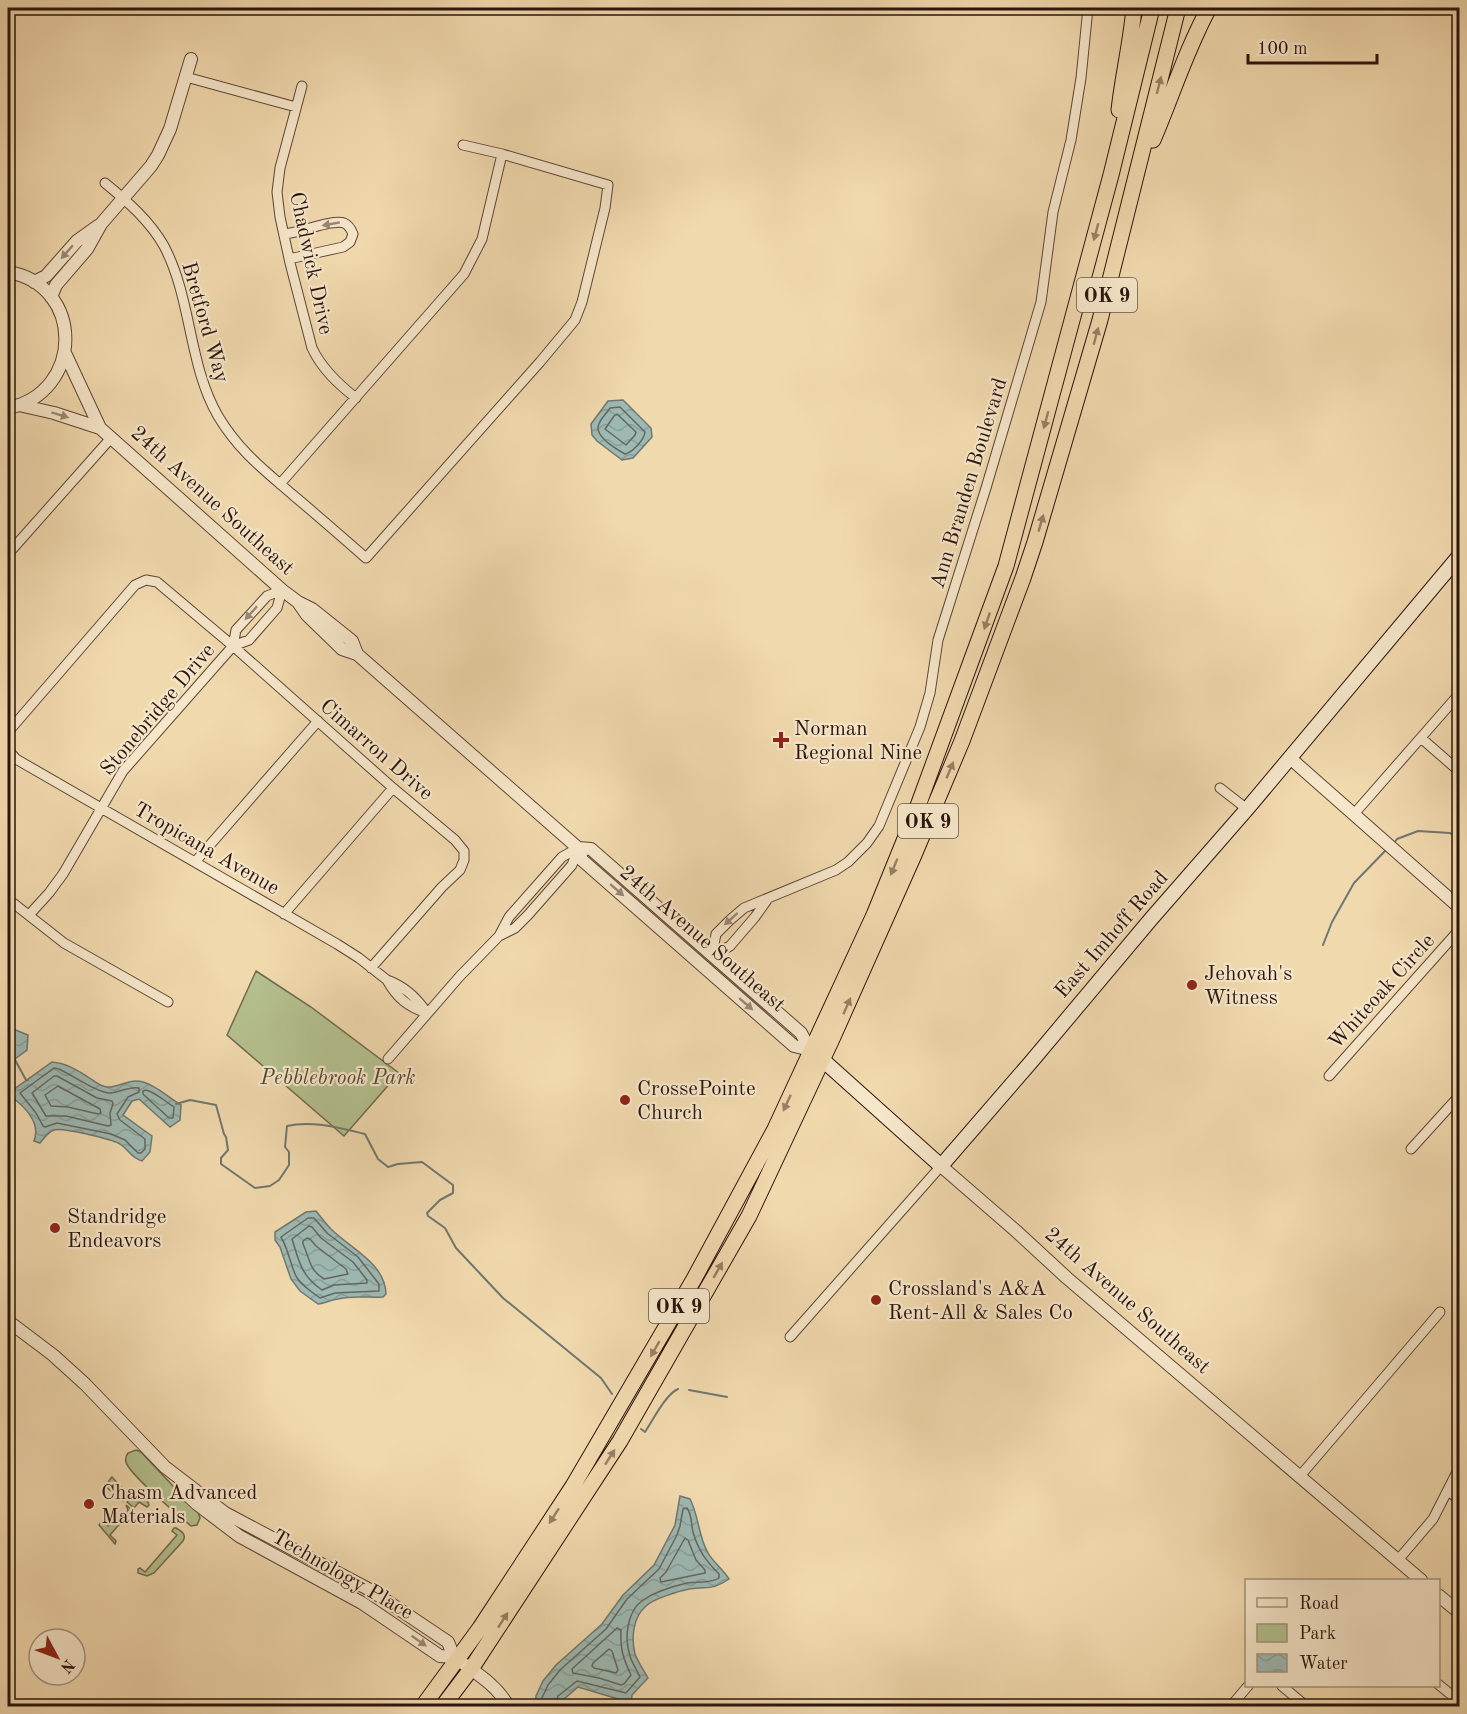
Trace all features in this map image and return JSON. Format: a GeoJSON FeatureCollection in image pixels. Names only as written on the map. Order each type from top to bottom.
{"type":"FeatureCollection","features":[{"type":"Feature","properties":{"kind":"highway"},"geometry":{"type":"LineString","coordinates":[[1111,175],[1134,8]]}},
{"type":"Feature","properties":{"kind":"highway","name":"OK 9"},"geometry":{"type":"LineString","coordinates":[[443,1707],[471,1669],[620,1441],[749,1216],[814,1053],[919,804],[1006,566],[1111,175],[1152,8]]}},
{"type":"Feature","properties":{"kind":"highway","name":"OK 9"},"geometry":{"type":"LineString","coordinates":[[423,1707],[456,1658],[480,1628],[573,1486],[636,1381],[694,1279],[774,1129],[914,855],[962,741],[1023,578],[1091,353],[1178,8]]}},
{"type":"Feature","properties":{"kind":"highway"},"geometry":{"type":"LineString","coordinates":[[1136,178],[1169,102],[1182,64],[1209,8]]}},
{"type":"Feature","properties":{"kind":"main road","name":"East Imhoff Road"},"geometry":{"type":"LineString","coordinates":[[941,1166],[1150,919],[1247,809],[1460,555]]}},
{"type":"Feature","properties":{"kind":"main road","name":"24th Avenue Southeast"},"geometry":{"type":"LineString","coordinates":[[814,1053],[941,1166]]}},
{"type":"Feature","properties":{"kind":"street","name":"Ann Branden Boulevard"},"geometry":{"type":"LineString","coordinates":[[711,955],[716,933],[744,908],[836,870],[848,862],[867,843],[882,818],[920,727],[930,693],[938,640],[1041,302],[1053,212],[1071,140],[1080,88],[1088,8]]}},
{"type":"Feature","properties":{"kind":"street"},"geometry":{"type":"LineString","coordinates":[[51,297],[56,285],[87,249],[101,224],[151,166],[161,150],[170,129],[191,59]]}},
{"type":"Feature","properties":{"kind":"street"},"geometry":{"type":"LineString","coordinates":[[186,77],[296,107]]}},
{"type":"Feature","properties":{"kind":"street","name":"Chadwick Drive"},"geometry":{"type":"LineString","coordinates":[[302,86],[278,181],[278,203],[289,259],[309,338],[316,356],[330,375],[356,398]]}},
{"type":"Feature","properties":{"kind":"street"},"geometry":{"type":"LineString","coordinates":[[280,484],[464,274],[483,239],[502,154],[463,145]]}},
{"type":"Feature","properties":{"kind":"street","name":"Bretford Way"},"geometry":{"type":"LineString","coordinates":[[105,183],[135,209],[164,246],[183,299],[201,375],[218,415],[234,441],[243,452],[366,558],[532,371],[574,320],[582,302],[605,208],[608,185],[502,154]]}},
{"type":"Feature","properties":{"kind":"street"},"geometry":{"type":"LineString","coordinates":[[284,234],[342,222],[349,226],[353,234],[350,242],[343,247],[289,259]]}},
{"type":"Feature","properties":{"kind":"street"},"geometry":{"type":"LineString","coordinates":[[34,282],[46,276],[76,241],[101,224]]}},
{"type":"Feature","properties":{"kind":"street","name":"24th Avenue Southeast"},"geometry":{"type":"LineString","coordinates":[[8,272],[34,282],[51,297],[61,314],[66,338],[65,353],[56,376],[36,396],[13,406]]}},
{"type":"Feature","properties":{"kind":"street","name":"24th Avenue Southeast"},"geometry":{"type":"LineString","coordinates":[[65,353],[100,428],[298,602],[307,615],[342,649],[357,654],[579,848],[582,860],[794,1046],[814,1053]]}},
{"type":"Feature","properties":{"kind":"street","name":"24th Avenue Southeast"},"geometry":{"type":"LineString","coordinates":[[13,406],[54,413],[100,428]]}},
{"type":"Feature","properties":{"kind":"street"},"geometry":{"type":"LineString","coordinates":[[8,554],[111,438]]}},
{"type":"Feature","properties":{"kind":"street","name":"Cimarron Drive"},"geometry":{"type":"LineString","coordinates":[[8,732],[135,585],[152,580],[233,646],[461,846],[465,855],[460,870],[442,887],[371,968]]}},
{"type":"Feature","properties":{"kind":"street","name":"Stonebridge Drive"},"geometry":{"type":"LineString","coordinates":[[233,646],[236,630],[267,596],[282,590]]}},
{"type":"Feature","properties":{"kind":"street","name":"Stonebridge Drive"},"geometry":{"type":"LineString","coordinates":[[29,915],[63,874],[123,771],[233,646],[249,640],[277,608],[282,590]]}},
{"type":"Feature","properties":{"kind":"street"},"geometry":{"type":"LineString","coordinates":[[1354,814],[1460,693]]}},
{"type":"Feature","properties":{"kind":"street"},"geometry":{"type":"LineString","coordinates":[[195,862],[318,721]]}},
{"type":"Feature","properties":{"kind":"street"},"geometry":{"type":"LineString","coordinates":[[1421,738],[1460,772]]}},
{"type":"Feature","properties":{"kind":"street","name":"Tropicana Avenue"},"geometry":{"type":"LineString","coordinates":[[8,750],[16,759],[352,954],[387,980],[399,984],[420,1002],[427,1013]]}},
{"type":"Feature","properties":{"kind":"street"},"geometry":{"type":"LineString","coordinates":[[1290,758],[1460,908]]}},
{"type":"Feature","properties":{"kind":"street"},"geometry":{"type":"LineString","coordinates":[[284,914],[393,788]]}},
{"type":"Feature","properties":{"kind":"street"},"geometry":{"type":"LineString","coordinates":[[1220,789],[1247,809]]}},
{"type":"Feature","properties":{"kind":"street"},"geometry":{"type":"LineString","coordinates":[[388,1059],[460,976],[499,936],[509,917],[562,857],[579,848]]}},
{"type":"Feature","properties":{"kind":"street","name":"24th Avenue Southeast"},"geometry":{"type":"LineString","coordinates":[[579,848],[591,849],[801,1033],[814,1053]]}},
{"type":"Feature","properties":{"kind":"street"},"geometry":{"type":"LineString","coordinates":[[8,899],[64,943],[168,1002]]}},
{"type":"Feature","properties":{"kind":"street","name":"Ann Branden Boulevard"},"geometry":{"type":"LineString","coordinates":[[711,955],[730,946],[767,900]]}},
{"type":"Feature","properties":{"kind":"street","name":"Whiteoak Circle"},"geometry":{"type":"LineString","coordinates":[[1329,1076],[1460,929]]}},
{"type":"Feature","properties":{"kind":"street"},"geometry":{"type":"LineString","coordinates":[[1411,1149],[1460,1095]]}},
{"type":"Feature","properties":{"kind":"street","name":"24th Avenue Southeast"},"geometry":{"type":"LineString","coordinates":[[941,1166],[1067,1278],[1419,1579]]}},
{"type":"Feature","properties":{"kind":"street","name":"East Imhoff Road"},"geometry":{"type":"LineString","coordinates":[[789,1337],[941,1166]]}},
{"type":"Feature","properties":{"kind":"street"},"geometry":{"type":"LineString","coordinates":[[1300,1476],[1440,1312]]}},
{"type":"Feature","properties":{"kind":"street","name":"Technology Place"},"geometry":{"type":"LineString","coordinates":[[8,1321],[53,1355],[85,1384],[165,1467],[225,1513],[372,1592],[448,1642],[456,1658],[492,1684],[504,1698],[508,1707]]}},
{"type":"Feature","properties":{"kind":"street"},"geometry":{"type":"LineString","coordinates":[[1398,1560],[1433,1518],[1460,1466]]}},
{"type":"Feature","properties":{"kind":"street"},"geometry":{"type":"LineString","coordinates":[[1448,1491],[1460,1500]]}},
{"type":"Feature","properties":{"kind":"street"},"geometry":{"type":"LineString","coordinates":[[1440,1597],[1460,1613]]}},
{"type":"Feature","properties":{"kind":"street"},"geometry":{"type":"LineString","coordinates":[[1440,1686],[1460,1702]]}},
{"type":"Feature","properties":{"kind":"street"},"geometry":{"type":"LineString","coordinates":[[1231,1707],[1247,1687]]}},
{"type":"Feature","properties":{"kind":"street"},"geometry":{"type":"LineString","coordinates":[[1283,1687],[1306,1707]]}},
{"type":"Feature","properties":{"kind":"green space","name":"Pebblebrook Park"},"geometry":{"type":"Polygon","coordinates":[[[256,971],[311,1007],[399,1073],[344,1136],[227,1035],[256,971]]]}},
{"type":"Feature","properties":{"kind":"green space"},"geometry":{"type":"Polygon","coordinates":[[[136,1450],[141,1452],[197,1509],[200,1518],[197,1525],[191,1526],[185,1521],[129,1468],[126,1456],[136,1450]]]}},
{"type":"Feature","properties":{"kind":"green space"},"geometry":{"type":"Polygon","coordinates":[[[112,1477],[129,1496],[123,1501],[105,1486],[112,1477]]]}},
{"type":"Feature","properties":{"kind":"green space"},"geometry":{"type":"Polygon","coordinates":[[[136,1492],[141,1494],[139,1497],[142,1496],[148,1502],[147,1507],[139,1502],[134,1508],[127,1502],[136,1492]]]}},
{"type":"Feature","properties":{"kind":"green space"},"geometry":{"type":"Polygon","coordinates":[[[126,1505],[132,1510],[110,1535],[116,1541],[115,1544],[99,1525],[102,1521],[108,1526],[117,1515],[121,1517],[127,1514],[126,1505]]]}},
{"type":"Feature","properties":{"kind":"green space"},"geometry":{"type":"Polygon","coordinates":[[[174,1528],[183,1533],[183,1541],[154,1573],[147,1576],[138,1573],[140,1568],[145,1572],[177,1535],[172,1531],[174,1528]]]}},
{"type":"Feature","properties":{"kind":"water"},"geometry":{"type":"Polygon","coordinates":[[[623,400],[651,428],[652,437],[633,458],[622,460],[597,441],[592,435],[591,424],[608,401],[623,400]]]}},
{"type":"Feature","properties":{"kind":"water"},"geometry":{"type":"Polygon","coordinates":[[[8,1027],[28,1035],[27,1050],[8,1064],[8,1027]]]}},
{"type":"Feature","properties":{"kind":"water"},"geometry":{"type":"Polygon","coordinates":[[[52,1062],[72,1068],[107,1087],[136,1081],[148,1084],[181,1105],[180,1120],[170,1127],[139,1099],[132,1101],[123,1115],[152,1136],[150,1152],[142,1161],[135,1158],[120,1144],[76,1132],[54,1130],[40,1143],[34,1141],[36,1128],[34,1122],[23,1106],[13,1098],[13,1090],[52,1062]]]}},
{"type":"Feature","properties":{"kind":"water"},"geometry":{"type":"Polygon","coordinates":[[[316,1211],[331,1229],[373,1265],[384,1283],[386,1294],[383,1297],[349,1297],[318,1304],[300,1291],[291,1279],[280,1247],[275,1240],[275,1232],[306,1212],[316,1211]]]}},
{"type":"Feature","properties":{"kind":"water"},"geometry":{"type":"Polygon","coordinates":[[[680,1496],[690,1499],[705,1546],[710,1556],[729,1579],[714,1587],[689,1589],[666,1596],[649,1603],[638,1616],[633,1635],[634,1648],[636,1657],[648,1678],[632,1695],[631,1705],[625,1701],[578,1687],[563,1700],[560,1706],[535,1706],[536,1696],[543,1681],[556,1665],[602,1624],[623,1595],[654,1565],[675,1525],[680,1496]]]}},
{"type":"Feature","properties":{"kind":"waterway"},"geometry":{"type":"LineString","coordinates":[[1394,843],[1397,839],[1418,831],[1450,833],[1460,840]]}},
{"type":"Feature","properties":{"kind":"waterway"},"geometry":{"type":"LineString","coordinates":[[1323,945],[1332,922],[1354,883],[1387,849]]}},
{"type":"Feature","properties":{"kind":"waterway"},"geometry":{"type":"LineString","coordinates":[[14,1058],[28,1080]]}},
{"type":"Feature","properties":{"kind":"waterway"},"geometry":{"type":"LineString","coordinates":[[176,1104],[190,1100],[216,1105],[228,1150],[221,1158],[221,1164],[255,1188],[270,1186],[279,1180],[289,1165],[289,1152],[285,1147],[287,1126],[297,1124],[326,1126],[365,1134],[378,1159],[388,1167],[422,1162],[453,1185],[453,1193],[440,1200],[427,1213],[428,1216],[445,1228],[456,1248],[503,1298],[601,1378],[612,1394]]}},
{"type":"Feature","properties":{"kind":"waterway"},"geometry":{"type":"LineString","coordinates":[[641,1429],[645,1432],[664,1402],[678,1389]]}},
{"type":"Feature","properties":{"kind":"waterway"},"geometry":{"type":"LineString","coordinates":[[689,1390],[727,1397]]}},
{"type":"Feature","properties":{"kind":"place","name":"Norman Regional Nine"},"geometry":{"type":"Point","coordinates":[781,740]}},
{"type":"Feature","properties":{"kind":"place","name":"Jehovah's Witness"},"geometry":{"type":"Point","coordinates":[1192,985]}},
{"type":"Feature","properties":{"kind":"place","name":"CrossePointe Church"},"geometry":{"type":"Point","coordinates":[625,1100]}},
{"type":"Feature","properties":{"kind":"place","name":"Standridge Endeavors"},"geometry":{"type":"Point","coordinates":[55,1228]}},
{"type":"Feature","properties":{"kind":"place","name":"Crossland's A&A Rent-All & Sales Co"},"geometry":{"type":"Point","coordinates":[876,1300]}},
{"type":"Feature","properties":{"kind":"place","name":"Chasm Advanced Materials"},"geometry":{"type":"Point","coordinates":[89,1504]}}]}
